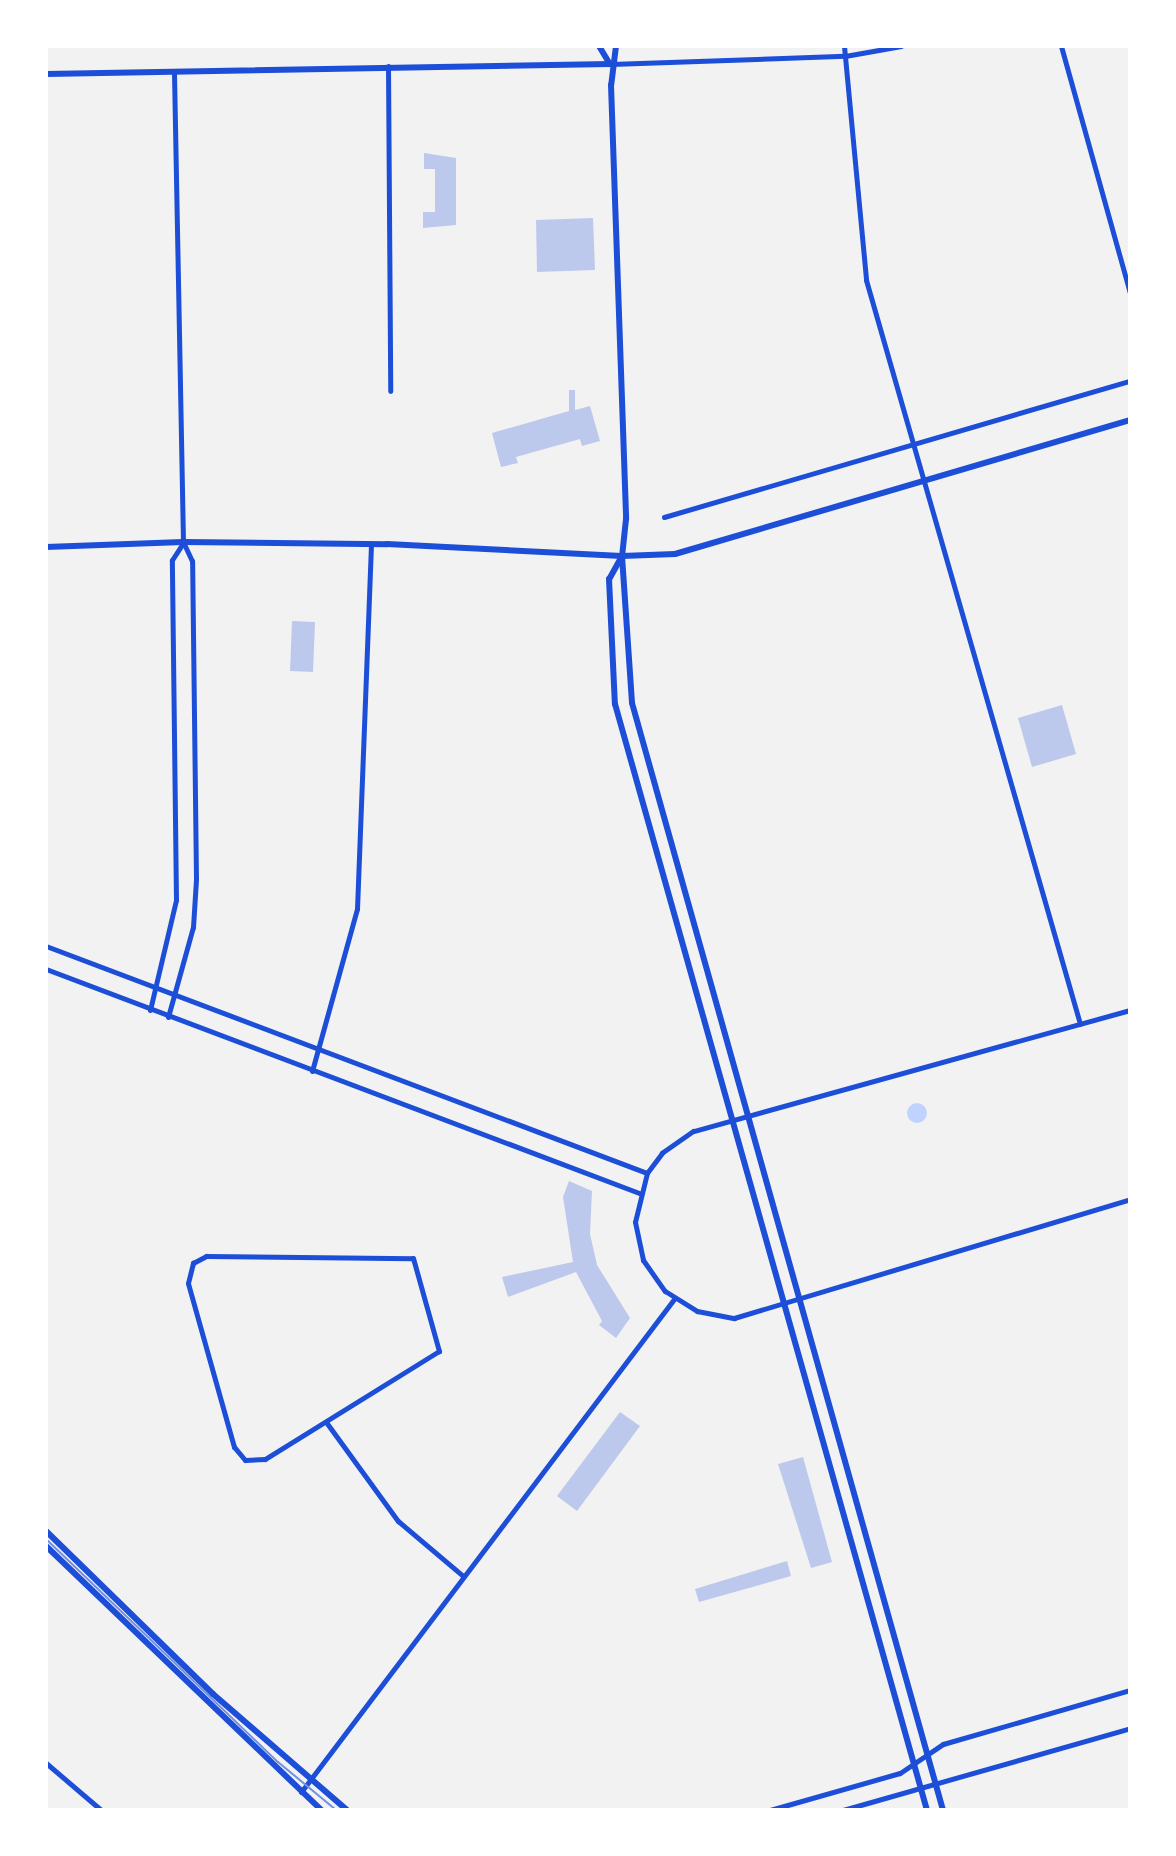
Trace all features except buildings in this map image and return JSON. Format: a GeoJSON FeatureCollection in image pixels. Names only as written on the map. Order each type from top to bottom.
{"type":"FeatureCollection","features":[{"type":"Feature","properties":{"kind":"street"},"geometry":{"type":"LineString","coordinates":[[599,46],[610,64]]}},
{"type":"Feature","properties":{"kind":"street"},"geometry":{"type":"LineString","coordinates":[[616,46],[610,64],[626,519],[622,556],[632,703],[943,1810]]}},
{"type":"Feature","properties":{"kind":"street"},"geometry":{"type":"LineString","coordinates":[[844,46],[866,280],[1080,1024]]}},
{"type":"Feature","properties":{"kind":"street"},"geometry":{"type":"LineString","coordinates":[[46,74],[610,64],[845,56],[901,46]]}},
{"type":"Feature","properties":{"kind":"street"},"geometry":{"type":"LineString","coordinates":[[1061,46],[1130,293]]}},
{"type":"Feature","properties":{"kind":"street"},"geometry":{"type":"LineString","coordinates":[[388,66],[390,391]]}},
{"type":"Feature","properties":{"kind":"street"},"geometry":{"type":"LineString","coordinates":[[168,1017],[193,927],[196,879],[192,561],[183,542],[174,70]]}},
{"type":"Feature","properties":{"kind":"street"},"geometry":{"type":"LineString","coordinates":[[664,517],[1130,381]]}},
{"type":"Feature","properties":{"kind":"street"},"geometry":{"type":"LineString","coordinates":[[46,547],[183,542],[371,544],[622,556],[675,554],[923,478],[1130,420]]}},
{"type":"Feature","properties":{"kind":"street"},"geometry":{"type":"LineString","coordinates":[[150,1010],[176,900],[172,560],[183,542]]}},
{"type":"Feature","properties":{"kind":"street"},"geometry":{"type":"LineString","coordinates":[[312,1071],[316,1048],[347,953],[362,862],[371,544]]}},
{"type":"Feature","properties":{"kind":"street"},"geometry":{"type":"LineString","coordinates":[[622,556],[609,579],[615,704],[927,1810]]}},
{"type":"Feature","properties":{"kind":"street"},"geometry":{"type":"LineString","coordinates":[[46,946],[647,1173]]}},
{"type":"Feature","properties":{"kind":"street"},"geometry":{"type":"LineString","coordinates":[[46,969],[639,1193]]}},
{"type":"Feature","properties":{"kind":"street"},"geometry":{"type":"LineString","coordinates":[[1129,1202],[734,1318],[709,1315],[674,1299],[649,1271],[639,1248],[639,1193],[647,1173],[682,1137],[1130,1010]]}},
{"type":"Feature","properties":{"kind":"street"},"geometry":{"type":"LineString","coordinates":[[726,1099],[742,1094]]}},
{"type":"Feature","properties":{"kind":"street"},"geometry":{"type":"LineString","coordinates":[[206,1256],[413,1258],[439,1351],[326,1422],[258,1463],[239,1455],[188,1283],[193,1263],[206,1256]]}},
{"type":"Feature","properties":{"kind":"street"},"geometry":{"type":"LineString","coordinates":[[300,1793],[674,1299]]}},
{"type":"Feature","properties":{"kind":"street"},"geometry":{"type":"LineString","coordinates":[[791,1330],[807,1325]]}},
{"type":"Feature","properties":{"kind":"street"},"geometry":{"type":"LineString","coordinates":[[326,1422],[398,1521],[463,1576]]}},
{"type":"Feature","properties":{"kind":"street"},"geometry":{"type":"LineString","coordinates":[[46,1531],[311,1780],[347,1810]]}},
{"type":"Feature","properties":{"kind":"street"},"geometry":{"type":"LineString","coordinates":[[46,1546],[321,1810]]}},
{"type":"Feature","properties":{"kind":"street"},"geometry":{"type":"LineString","coordinates":[[770,1810],[900,1773],[927,1752],[1130,1690]]}},
{"type":"Feature","properties":{"kind":"street"},"geometry":{"type":"LineString","coordinates":[[843,1810],[1130,1728]]}},
{"type":"Feature","properties":{"kind":"street"},"geometry":{"type":"LineString","coordinates":[[46,1763],[101,1810]]}},
{"type":"Feature","properties":{"kind":"water"},"geometry":{"type":"Polygon","coordinates":[[[917,1103],[924,1106],[927,1113],[924,1120],[917,1123],[910,1120],[907,1113],[910,1106],[917,1103]]]}},
{"type":"Feature","properties":{"kind":"tram line"},"geometry":{"type":"LineString","coordinates":[[46,1539],[278,1762],[336,1810]]}}]}
